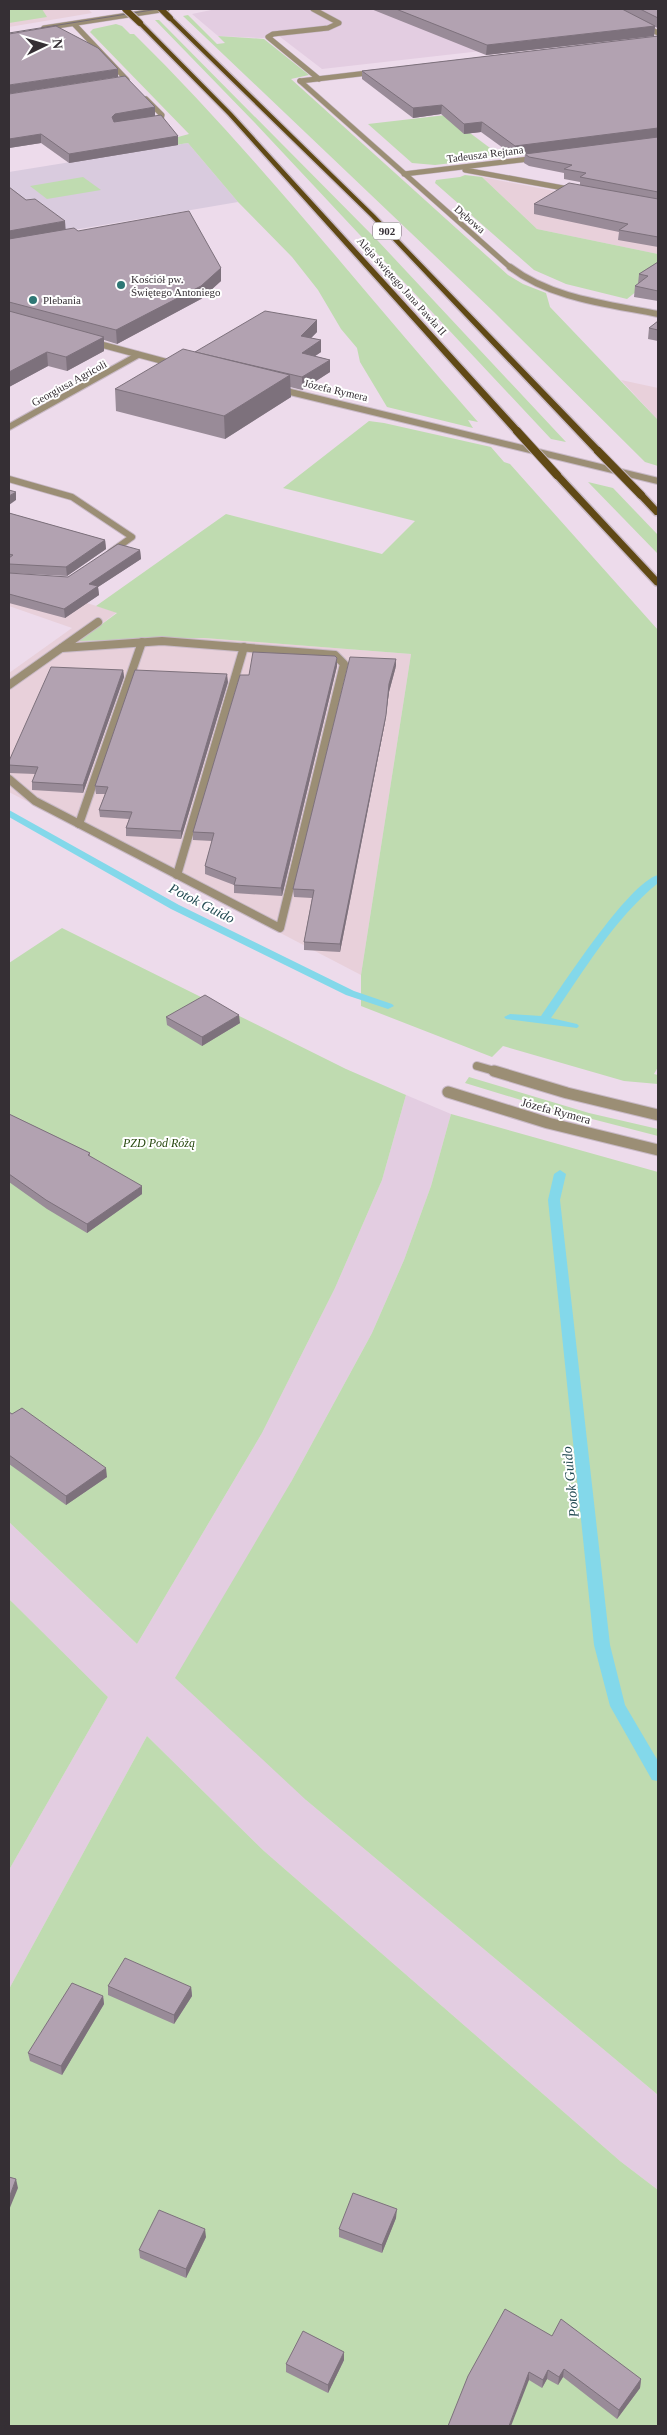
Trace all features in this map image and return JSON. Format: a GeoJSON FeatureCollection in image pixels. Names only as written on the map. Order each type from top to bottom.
{"type":"FeatureCollection","features":[{"type":"Feature","properties":{"kind":"main road","name":"Aleja świętego Jana Pawła II"},"geometry":{"type":"LineString","coordinates":[[124,9],[230,114],[557,475],[658,583]]}},
{"type":"Feature","properties":{"kind":"main road","name":"902"},"geometry":{"type":"LineString","coordinates":[[161,9],[373,216],[658,512]]}},
{"type":"Feature","properties":{"kind":"street"},"geometry":{"type":"LineString","coordinates":[[37,30],[167,9]]}},
{"type":"Feature","properties":{"kind":"street"},"geometry":{"type":"LineString","coordinates":[[313,9],[339,23],[328,28],[278,33],[268,37],[319,79],[386,71]]}},
{"type":"Feature","properties":{"kind":"street"},"geometry":{"type":"LineString","coordinates":[[634,21],[658,33]]}},
{"type":"Feature","properties":{"kind":"street"},"geometry":{"type":"LineString","coordinates":[[74,24],[133,86]]}},
{"type":"Feature","properties":{"kind":"street","name":"Dębowa"},"geometry":{"type":"LineString","coordinates":[[319,79],[300,81],[512,269],[542,287],[583,299],[658,314]]}},
{"type":"Feature","properties":{"kind":"street"},"geometry":{"type":"LineString","coordinates":[[117,81],[127,80]]}},
{"type":"Feature","properties":{"kind":"street"},"geometry":{"type":"LineString","coordinates":[[138,91],[162,115],[161,119],[143,122]]}},
{"type":"Feature","properties":{"kind":"street","name":"Tadeusza Rejtana"},"geometry":{"type":"LineString","coordinates":[[404,174],[542,157]]}},
{"type":"Feature","properties":{"kind":"street"},"geometry":{"type":"LineString","coordinates":[[455,168],[581,191]]}},
{"type":"Feature","properties":{"kind":"street"},"geometry":{"type":"LineString","coordinates":[[81,340],[185,366]]}},
{"type":"Feature","properties":{"kind":"street","name":"Georgiusa Agricoli"},"geometry":{"type":"LineString","coordinates":[[9,427],[138,355]]}},
{"type":"Feature","properties":{"kind":"street","name":"Józefa Rymera"},"geometry":{"type":"LineString","coordinates":[[269,386],[658,481]]}},
{"type":"Feature","properties":{"kind":"street"},"geometry":{"type":"LineString","coordinates":[[9,479],[72,497],[132,537],[100,559]]}},
{"type":"Feature","properties":{"kind":"street"},"geometry":{"type":"LineString","coordinates":[[9,685],[98,622]]}},
{"type":"Feature","properties":{"kind":"street"},"geometry":{"type":"LineString","coordinates":[[9,779],[35,801],[280,928],[344,664],[334,655],[162,641],[62,648]]}},
{"type":"Feature","properties":{"kind":"street"},"geometry":{"type":"LineString","coordinates":[[79,824],[142,642]]}},
{"type":"Feature","properties":{"kind":"street"},"geometry":{"type":"LineString","coordinates":[[177,875],[244,648]]}},
{"type":"Feature","properties":{"kind":"street","name":"Józefa Rymera"},"geometry":{"type":"LineString","coordinates":[[477,1066],[567,1093],[658,1115]]}},
{"type":"Feature","properties":{"kind":"street","name":"Józefa Rymera"},"geometry":{"type":"LineString","coordinates":[[448,1092],[548,1123],[656,1150]]}},
{"type":"Feature","properties":{"kind":"shaded area"},"geometry":{"type":"Polygon","coordinates":[[[9,9],[88,9],[92,13],[9,27],[9,9]]]}},
{"type":"Feature","properties":{"kind":"shaded area"},"geometry":{"type":"Polygon","coordinates":[[[216,9],[438,9],[526,46],[322,69],[279,36],[262,38],[218,36],[192,14],[216,9]]]}},
{"type":"Feature","properties":{"kind":"shaded area"},"geometry":{"type":"Polygon","coordinates":[[[188,143],[238,202],[9,241],[9,172],[188,143]]]}},
{"type":"Feature","properties":{"kind":"shaded area"},"geometry":{"type":"Polygon","coordinates":[[[482,177],[658,211],[658,254],[537,229],[482,177]]]}},
{"type":"Feature","properties":{"kind":"shaded area"},"geometry":{"type":"Polygon","coordinates":[[[621,380],[658,388],[658,420],[621,380]]]}},
{"type":"Feature","properties":{"kind":"shaded area"},"geometry":{"type":"Polygon","coordinates":[[[12,581],[117,612],[80,641],[204,638],[411,654],[361,975],[9,792],[9,673],[72,628],[9,606],[9,582],[12,581]]]}},
{"type":"Feature","properties":{"kind":"shaded area"},"geometry":{"type":"Polygon","coordinates":[[[406,1095],[451,1114],[431,1186],[404,1260],[372,1333],[291,1482],[306,1800],[658,2095],[658,2190],[620,2161],[264,1851],[147,1736],[9,1989],[9,1870],[108,1697],[9,1599],[9,1522],[137,1644],[262,1433],[335,1288],[382,1180],[406,1095]]]}},
{"type":"Feature","properties":{"kind":"green space"},"geometry":{"type":"Polygon","coordinates":[[[9,9],[42,9],[47,17],[9,23],[9,9]]]}},
{"type":"Feature","properties":{"kind":"green space"},"geometry":{"type":"Polygon","coordinates":[[[188,15],[217,44],[225,43],[218,36],[264,39],[309,75],[291,79],[508,275],[523,284],[546,293],[550,307],[658,420],[658,466],[645,462],[494,312],[183,16],[188,15]]]}},
{"type":"Feature","properties":{"kind":"green space"},"geometry":{"type":"Polygon","coordinates":[[[155,20],[159,20],[378,241],[566,442],[551,439],[255,123],[155,20]]]}},
{"type":"Feature","properties":{"kind":"green space"},"geometry":{"type":"Polygon","coordinates":[[[116,24],[122,26],[130,34],[134,34],[267,176],[478,422],[468,420],[473,428],[387,407],[360,362],[357,348],[341,329],[318,290],[292,257],[238,202],[188,143],[175,145],[167,140],[189,134],[90,32],[93,29],[116,24]]]}},
{"type":"Feature","properties":{"kind":"green space"},"geometry":{"type":"Polygon","coordinates":[[[446,115],[502,157],[435,165],[412,163],[368,124],[446,115]]]}},
{"type":"Feature","properties":{"kind":"green space"},"geometry":{"type":"Polygon","coordinates":[[[465,175],[482,177],[537,229],[658,254],[658,274],[627,299],[566,284],[534,270],[435,183],[436,180],[465,175]]]}},
{"type":"Feature","properties":{"kind":"green space"},"geometry":{"type":"Polygon","coordinates":[[[83,177],[101,190],[47,199],[30,186],[83,177]]]}},
{"type":"Feature","properties":{"kind":"green space"},"geometry":{"type":"Polygon","coordinates":[[[369,421],[491,447],[504,462],[510,464],[658,630],[658,1067],[654,1074],[658,1075],[658,1084],[624,1081],[503,1046],[492,1057],[361,1006],[361,975],[411,654],[204,638],[79,641],[117,613],[96,606],[226,514],[382,554],[415,521],[283,488],[369,421]]]}},
{"type":"Feature","properties":{"kind":"green space"},"geometry":{"type":"Polygon","coordinates":[[[588,482],[613,488],[658,535],[658,554],[588,482]]]}},
{"type":"Feature","properties":{"kind":"green space","name":"PZD Pod Różą"},"geometry":{"type":"Polygon","coordinates":[[[62,928],[346,1069],[406,1095],[382,1180],[335,1288],[262,1433],[137,1644],[9,1522],[9,963],[62,928]]]}},
{"type":"Feature","properties":{"kind":"green space"},"geometry":{"type":"Polygon","coordinates":[[[469,1077],[589,1113],[658,1129],[658,1136],[534,1104],[465,1083],[469,1077]]]}},
{"type":"Feature","properties":{"kind":"green space"},"geometry":{"type":"Polygon","coordinates":[[[451,1114],[658,1172],[658,2095],[306,1800],[175,1678],[291,1482],[372,1333],[404,1260],[431,1186],[451,1114]]]}},
{"type":"Feature","properties":{"kind":"green space"},"geometry":{"type":"Polygon","coordinates":[[[9,1599],[108,1697],[9,1870],[9,1599]]]}},
{"type":"Feature","properties":{"kind":"green space"},"geometry":{"type":"Polygon","coordinates":[[[147,1736],[264,1851],[620,2161],[658,2190],[658,2426],[9,2426],[9,1989],[147,1736]]]}},
{"type":"Feature","properties":{"kind":"building"},"geometry":{"type":"Polygon","coordinates":[[[396,9],[622,9],[655,26],[487,45],[396,9]]]}},
{"type":"Feature","properties":{"kind":"building"},"geometry":{"type":"Polygon","coordinates":[[[640,9],[658,9],[658,18],[640,9]]]}},
{"type":"Feature","properties":{"kind":"building"},"geometry":{"type":"Polygon","coordinates":[[[56,26],[98,48],[118,69],[9,85],[9,34],[56,26]]]}},
{"type":"Feature","properties":{"kind":"building"},"geometry":{"type":"Polygon","coordinates":[[[658,36],[658,128],[515,146],[482,122],[464,124],[442,105],[413,108],[362,71],[658,36]]]}},
{"type":"Feature","properties":{"kind":"building"},"geometry":{"type":"Polygon","coordinates":[[[125,76],[155,107],[115,114],[112,117],[114,122],[161,115],[178,136],[69,154],[41,134],[9,139],[9,94],[125,76]]]}},
{"type":"Feature","properties":{"kind":"building"},"geometry":{"type":"Polygon","coordinates":[[[658,137],[658,192],[580,177],[586,173],[564,169],[572,165],[529,157],[525,154],[658,137]]]}},
{"type":"Feature","properties":{"kind":"building"},"geometry":{"type":"Polygon","coordinates":[[[569,183],[658,199],[658,237],[619,230],[628,224],[534,204],[569,183]]]}},
{"type":"Feature","properties":{"kind":"building"},"geometry":{"type":"Polygon","coordinates":[[[9,187],[26,200],[35,199],[65,221],[9,231],[9,187]]]}},
{"type":"Feature","properties":{"kind":"building"},"geometry":{"type":"Polygon","coordinates":[[[189,211],[221,268],[201,286],[116,330],[9,302],[9,239],[74,228],[78,231],[189,211]]]}},
{"type":"Feature","properties":{"kind":"building"},"geometry":{"type":"Polygon","coordinates":[[[658,262],[658,291],[635,286],[648,276],[639,274],[658,262]]]}},
{"type":"Feature","properties":{"kind":"building"},"geometry":{"type":"Polygon","coordinates":[[[9,311],[104,337],[66,357],[47,352],[9,372],[9,311]]]}},
{"type":"Feature","properties":{"kind":"building"},"geometry":{"type":"Polygon","coordinates":[[[265,311],[317,320],[301,336],[321,340],[302,353],[330,360],[302,377],[195,352],[265,311]]]}},
{"type":"Feature","properties":{"kind":"building"},"geometry":{"type":"Polygon","coordinates":[[[658,321],[658,330],[649,328],[658,321]]]}},
{"type":"Feature","properties":{"kind":"building"},"geometry":{"type":"Polygon","coordinates":[[[183,349],[290,375],[224,416],[115,389],[183,349]]]}},
{"type":"Feature","properties":{"kind":"building"},"geometry":{"type":"Polygon","coordinates":[[[9,490],[16,492],[9,496],[9,490]]]}},
{"type":"Feature","properties":{"kind":"building"},"geometry":{"type":"Polygon","coordinates":[[[9,513],[105,540],[66,567],[9,564],[9,558],[13,555],[9,554],[9,513]]]}},
{"type":"Feature","properties":{"kind":"building"},"geometry":{"type":"Polygon","coordinates":[[[118,544],[140,550],[89,584],[98,586],[64,609],[9,594],[9,573],[68,577],[118,544]]]}},
{"type":"Feature","properties":{"kind":"building"},"geometry":{"type":"Polygon","coordinates":[[[253,652],[335,656],[337,658],[281,888],[234,885],[236,878],[205,866],[214,833],[193,832],[240,675],[249,675],[253,652]]]}},
{"type":"Feature","properties":{"kind":"building"},"geometry":{"type":"Polygon","coordinates":[[[350,657],[396,659],[389,684],[386,715],[340,944],[304,942],[314,890],[293,889],[350,657]]]}},
{"type":"Feature","properties":{"kind":"building"},"geometry":{"type":"Polygon","coordinates":[[[51,667],[123,670],[83,785],[32,782],[38,767],[9,765],[9,761],[51,667]]]}},
{"type":"Feature","properties":{"kind":"building"},"geometry":{"type":"Polygon","coordinates":[[[135,670],[227,674],[181,831],[126,828],[132,812],[99,810],[108,787],[95,786],[135,670]]]}},
{"type":"Feature","properties":{"kind":"building"},"geometry":{"type":"Polygon","coordinates":[[[205,995],[239,1015],[202,1037],[166,1017],[205,995]]]}},
{"type":"Feature","properties":{"kind":"building"},"geometry":{"type":"Polygon","coordinates":[[[9,1114],[90,1153],[88,1155],[142,1186],[87,1224],[46,1200],[9,1174],[9,1114]]]}},
{"type":"Feature","properties":{"kind":"building"},"geometry":{"type":"Polygon","coordinates":[[[22,1408],[106,1468],[66,1496],[9,1455],[9,1412],[12,1414],[22,1408]]]}},
{"type":"Feature","properties":{"kind":"building"},"geometry":{"type":"Polygon","coordinates":[[[125,1958],[191,1987],[174,2015],[108,1986],[125,1958]]]}},
{"type":"Feature","properties":{"kind":"building"},"geometry":{"type":"Polygon","coordinates":[[[72,1983],[103,1996],[61,2066],[28,2053],[72,1983]]]}},
{"type":"Feature","properties":{"kind":"building"},"geometry":{"type":"Polygon","coordinates":[[[9,2177],[16,2179],[9,2198],[9,2177]]]}},
{"type":"Feature","properties":{"kind":"building"},"geometry":{"type":"Polygon","coordinates":[[[353,2193],[397,2209],[382,2245],[339,2229],[353,2193]]]}},
{"type":"Feature","properties":{"kind":"building"},"geometry":{"type":"Polygon","coordinates":[[[159,2210],[205,2229],[186,2269],[139,2250],[159,2210]]]}},
{"type":"Feature","properties":{"kind":"building"},"geometry":{"type":"Polygon","coordinates":[[[505,2309],[552,2336],[561,2319],[641,2379],[619,2410],[564,2369],[559,2377],[548,2370],[543,2380],[529,2372],[509,2426],[448,2426],[468,2376],[505,2309]]]}},
{"type":"Feature","properties":{"kind":"building"},"geometry":{"type":"Polygon","coordinates":[[[303,2331],[344,2352],[328,2385],[286,2364],[303,2331]]]}},
{"type":"Feature","properties":{"kind":"waterway","name":"Potok Guido"},"geometry":{"type":"LineString","coordinates":[[9,813],[175,907],[350,993],[388,1006]]}},
{"type":"Feature","properties":{"kind":"waterway"},"geometry":{"type":"LineString","coordinates":[[544,1020],[611,925],[642,891],[658,878]]}},
{"type":"Feature","properties":{"kind":"waterway","name":"Potok Guido"},"geometry":{"type":"LineString","coordinates":[[510,1017],[544,1020]]}},
{"type":"Feature","properties":{"kind":"waterway","name":"Potok Guido"},"geometry":{"type":"LineString","coordinates":[[544,1020],[573,1026]]}},
{"type":"Feature","properties":{"kind":"waterway","name":"Potok Guido"},"geometry":{"type":"LineString","coordinates":[[560,1174],[554,1200],[602,1645],[618,1706],[658,1775]]}},
{"type":"Feature","properties":{"kind":"tram line"},"geometry":{"type":"LineString","coordinates":[[9,33],[158,9]]}},
{"type":"Feature","properties":{"kind":"place","name":"Kościół pw. Świętego Antoniego"},"geometry":{"type":"Point","coordinates":[121,285]}},
{"type":"Feature","properties":{"kind":"place","name":"Plebania"},"geometry":{"type":"Point","coordinates":[33,300]}}]}
